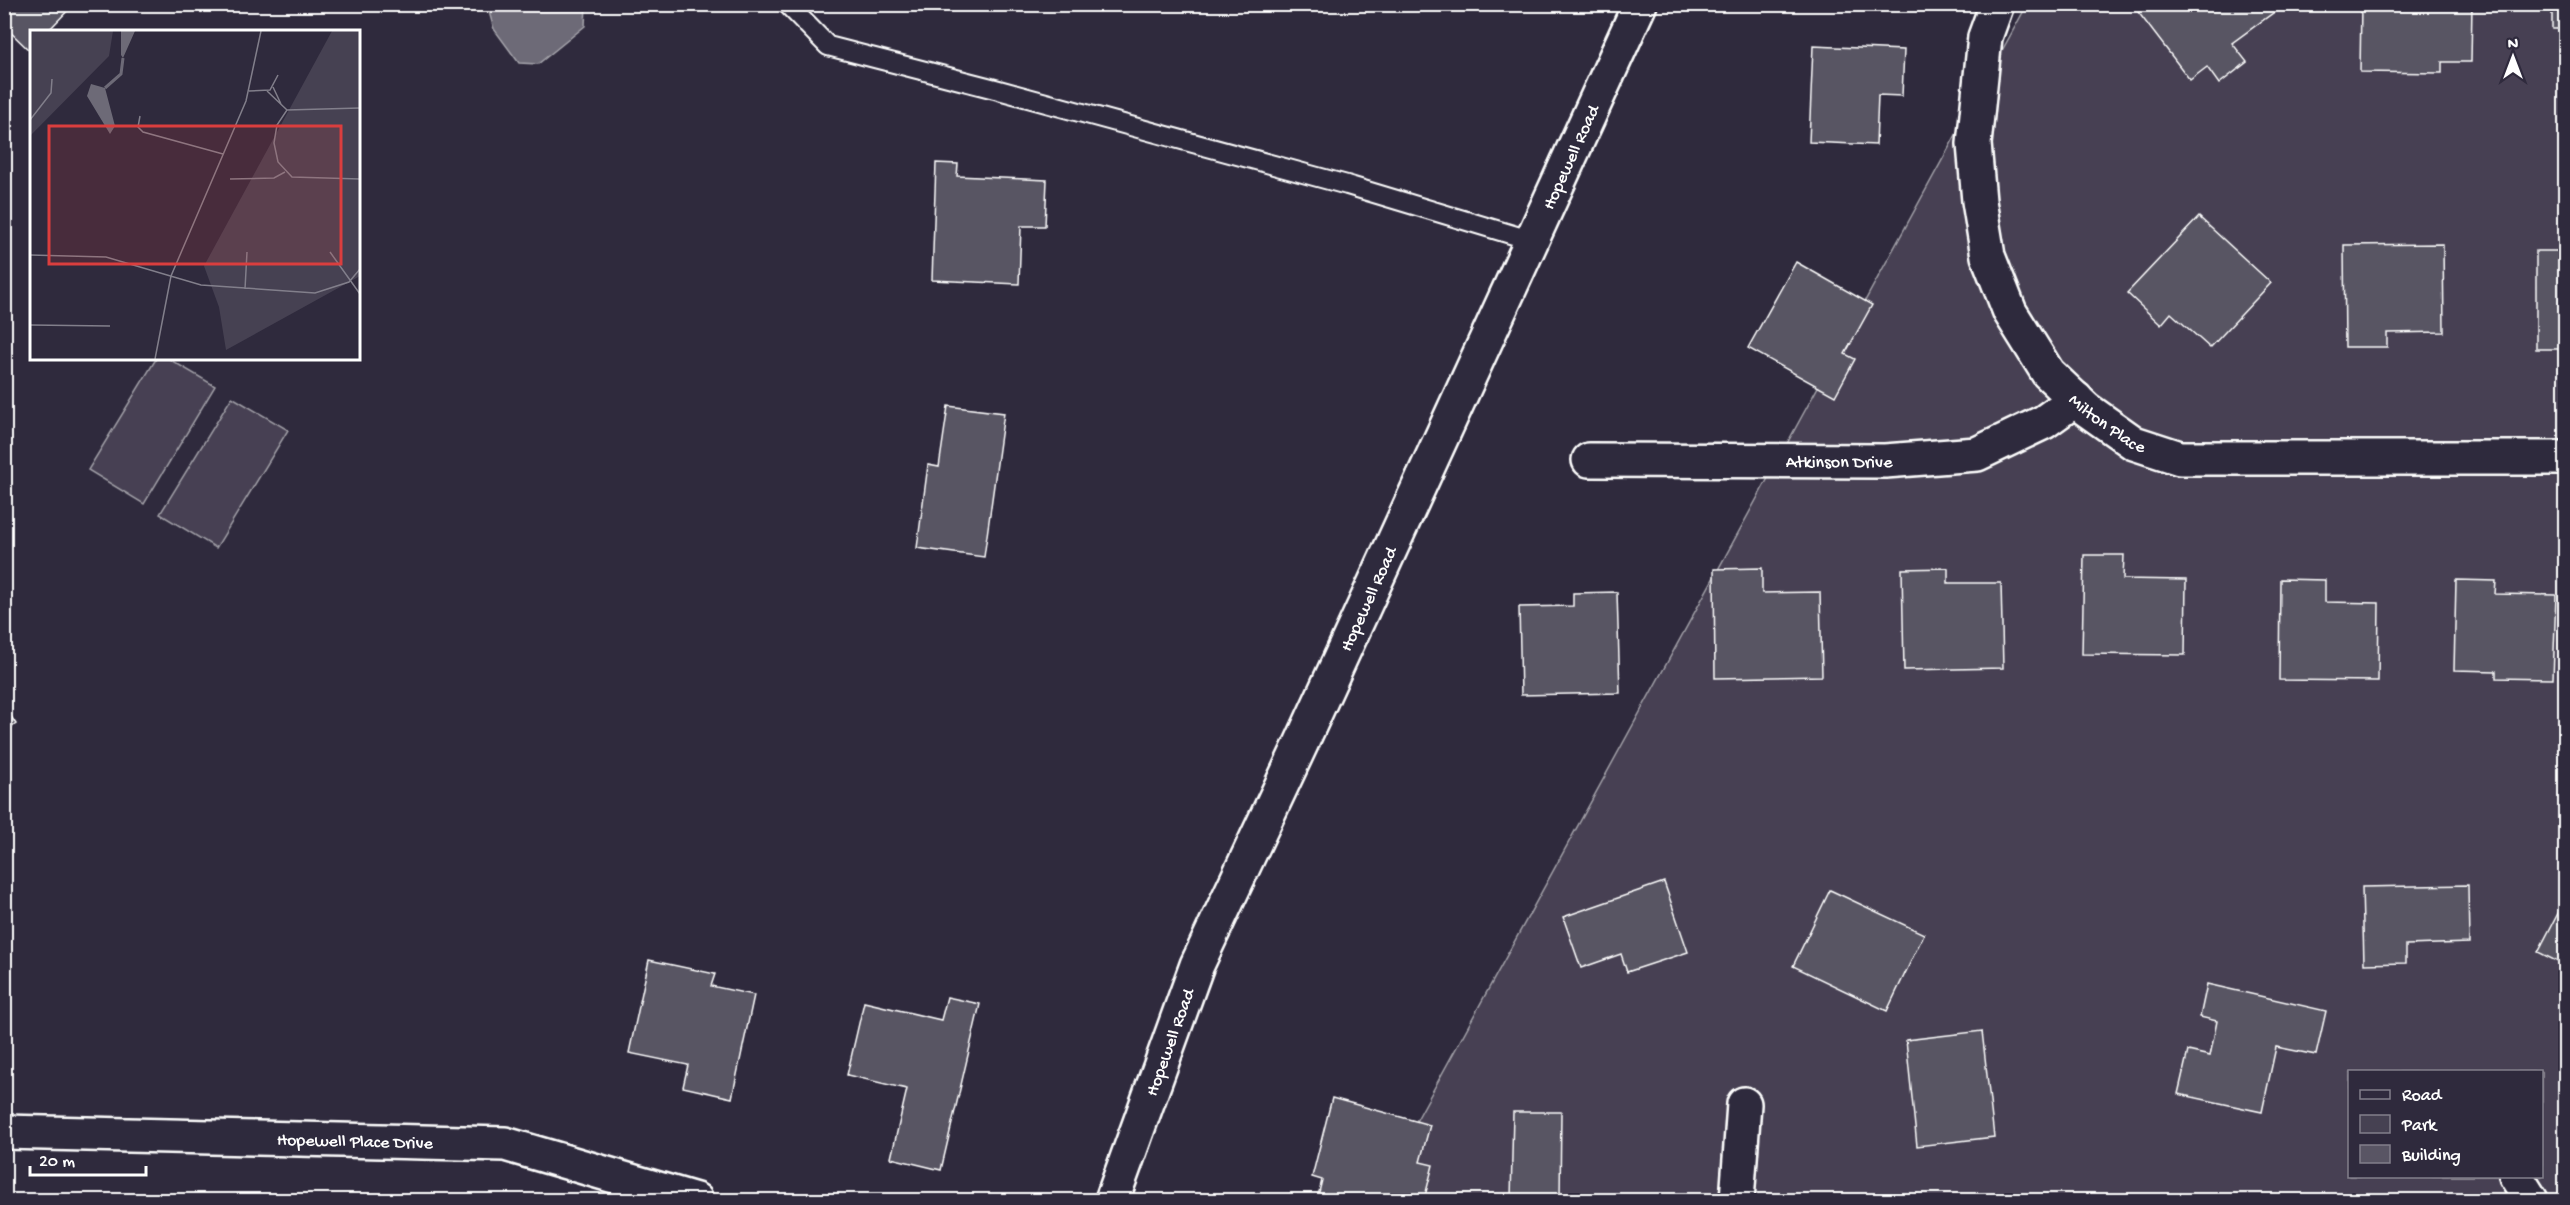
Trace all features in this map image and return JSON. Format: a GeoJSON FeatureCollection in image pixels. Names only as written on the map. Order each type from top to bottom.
{"type":"FeatureCollection","features":[{"type":"Feature","properties":{"kind":"street","name":"Hopewell Road"},"geometry":{"type":"LineString","coordinates":[[1112,1200],[1197,965],[1301,744],[1640,4]]}},
{"type":"Feature","properties":{"kind":"street","name":"Milton Place"},"geometry":{"type":"LineString","coordinates":[[1997,4],[1985,37],[1974,144],[1979,201],[1988,256],[2010,312],[2048,373],[2076,399],[2134,443],[2180,458],[2565,458]]}},
{"type":"Feature","properties":{"kind":"street","name":"Atkinson Drive"},"geometry":{"type":"LineString","coordinates":[[1589,460],[1885,461],[1977,454],[2043,422],[2076,399]]}},
{"type":"Feature","properties":{"kind":"street"},"geometry":{"type":"LineString","coordinates":[[1737,1200],[1744,1104]]}},
{"type":"Feature","properties":{"kind":"street","name":"Hopewell Place Drive"},"geometry":{"type":"LineString","coordinates":[[4,1132],[505,1144],[696,1200]]}},
{"type":"Feature","properties":{"kind":"street"},"geometry":{"type":"LineString","coordinates":[[2517,1178],[2531,1200]]}},
{"type":"Feature","properties":{"kind":"lane"},"geometry":{"type":"LineString","coordinates":[[787,4],[828,46],[1336,182],[1530,240]]}},
{"type":"Feature","properties":{"kind":"green space"},"geometry":{"type":"Polygon","coordinates":[[[2027,5],[2565,5],[2565,1200],[1373,1200],[2027,5]]]}},
{"type":"Feature","properties":{"kind":"green space"},"geometry":{"type":"Polygon","coordinates":[[[155,360],[171,360],[215,386],[144,504],[88,470],[155,360]]]}},
{"type":"Feature","properties":{"kind":"green space"},"geometry":{"type":"Polygon","coordinates":[[[232,397],[288,430],[216,548],[160,514],[232,397]]]}},
{"type":"Feature","properties":{"kind":"shaded area"},"geometry":{"type":"Polygon","coordinates":[[[487,5],[586,5],[585,26],[538,64],[519,63],[494,29],[487,5]]]}},
{"type":"Feature","properties":{"kind":"building"},"geometry":{"type":"Polygon","coordinates":[[[4,4],[74,4],[49,30],[30,30],[30,51],[4,26],[4,4]]]}},
{"type":"Feature","properties":{"kind":"building"},"geometry":{"type":"Polygon","coordinates":[[[2132,4],[2273,4],[2277,10],[2232,43],[2247,62],[2219,84],[2207,67],[2190,80],[2132,4]]]}},
{"type":"Feature","properties":{"kind":"building"},"geometry":{"type":"Polygon","coordinates":[[[2361,4],[2472,4],[2471,62],[2442,62],[2442,73],[2360,72],[2361,4]]]}},
{"type":"Feature","properties":{"kind":"building"},"geometry":{"type":"Polygon","coordinates":[[[2552,4],[2566,4],[2566,29],[2552,29],[2552,4]]]}},
{"type":"Feature","properties":{"kind":"building"},"geometry":{"type":"Polygon","coordinates":[[[1813,46],[1904,50],[1902,96],[1878,95],[1876,145],[1809,142],[1813,46]]]}},
{"type":"Feature","properties":{"kind":"building"},"geometry":{"type":"Polygon","coordinates":[[[936,163],[958,164],[957,176],[1047,180],[1045,226],[1021,226],[1019,284],[932,280],[936,163]]]}},
{"type":"Feature","properties":{"kind":"building"},"geometry":{"type":"Polygon","coordinates":[[[2199,217],[2271,283],[2210,348],[2171,313],[2161,325],[2127,293],[2199,217]]]}},
{"type":"Feature","properties":{"kind":"building"},"geometry":{"type":"Polygon","coordinates":[[[2443,244],[2444,332],[2387,333],[2387,347],[2345,347],[2344,245],[2443,244]]]}},
{"type":"Feature","properties":{"kind":"building"},"geometry":{"type":"Polygon","coordinates":[[[2559,244],[2566,244],[2566,349],[2536,349],[2536,251],[2559,251],[2559,244]]]}},
{"type":"Feature","properties":{"kind":"building"},"geometry":{"type":"Polygon","coordinates":[[[1796,262],[1872,305],[1845,354],[1855,359],[1835,396],[1748,348],[1796,262]]]}},
{"type":"Feature","properties":{"kind":"building"},"geometry":{"type":"Polygon","coordinates":[[[948,406],[1004,413],[984,557],[917,548],[928,465],[939,467],[948,406]]]}},
{"type":"Feature","properties":{"kind":"building"},"geometry":{"type":"Polygon","coordinates":[[[2084,555],[2124,555],[2123,579],[2186,580],[2185,655],[2082,654],[2084,555]]]}},
{"type":"Feature","properties":{"kind":"building"},"geometry":{"type":"Polygon","coordinates":[[[1762,568],[1762,593],[1820,592],[1822,676],[1715,678],[1714,569],[1762,568]]]}},
{"type":"Feature","properties":{"kind":"building"},"geometry":{"type":"Polygon","coordinates":[[[1948,568],[1948,583],[2001,583],[2003,668],[1904,670],[1902,569],[1948,568]]]}},
{"type":"Feature","properties":{"kind":"building"},"geometry":{"type":"Polygon","coordinates":[[[2280,579],[2325,580],[2325,602],[2379,603],[2378,681],[2279,680],[2280,579]]]}},
{"type":"Feature","properties":{"kind":"building"},"geometry":{"type":"Polygon","coordinates":[[[2456,580],[2496,581],[2495,594],[2556,595],[2553,679],[2496,678],[2496,671],[2454,670],[2456,580]]]}},
{"type":"Feature","properties":{"kind":"building"},"geometry":{"type":"Polygon","coordinates":[[[1617,592],[1620,693],[1521,695],[1519,607],[1573,606],[1573,593],[1617,592]]]}},
{"type":"Feature","properties":{"kind":"building"},"geometry":{"type":"Polygon","coordinates":[[[4,706],[16,724],[4,732],[4,706]]]}},
{"type":"Feature","properties":{"kind":"building"},"geometry":{"type":"Polygon","coordinates":[[[1664,882],[1688,952],[1627,972],[1621,954],[1581,968],[1563,917],[1664,882]]]}},
{"type":"Feature","properties":{"kind":"building"},"geometry":{"type":"Polygon","coordinates":[[[2468,885],[2469,943],[2406,945],[2406,963],[2364,964],[2362,887],[2468,885]]]}},
{"type":"Feature","properties":{"kind":"building"},"geometry":{"type":"Polygon","coordinates":[[[1830,890],[1924,934],[1887,1011],[1793,966],[1830,890]]]}},
{"type":"Feature","properties":{"kind":"building"},"geometry":{"type":"Polygon","coordinates":[[[2566,898],[2566,966],[2538,952],[2566,898]]]}},
{"type":"Feature","properties":{"kind":"building"},"geometry":{"type":"Polygon","coordinates":[[[649,960],[715,974],[711,986],[754,995],[732,1098],[683,1087],[688,1065],[629,1053],[649,960]]]}},
{"type":"Feature","properties":{"kind":"building"},"geometry":{"type":"Polygon","coordinates":[[[2207,984],[2326,1011],[2316,1055],[2276,1047],[2262,1112],[2178,1094],[2188,1051],[2210,1056],[2217,1021],[2200,1017],[2207,984]]]}},
{"type":"Feature","properties":{"kind":"building"},"geometry":{"type":"Polygon","coordinates":[[[947,997],[980,1004],[941,1170],[891,1158],[907,1089],[847,1075],[864,1002],[941,1020],[947,997]]]}},
{"type":"Feature","properties":{"kind":"building"},"geometry":{"type":"Polygon","coordinates":[[[1982,1031],[1994,1137],[1917,1146],[1906,1040],[1982,1031]]]}},
{"type":"Feature","properties":{"kind":"building"},"geometry":{"type":"Polygon","coordinates":[[[1332,1098],[1430,1125],[1420,1162],[1433,1165],[1424,1200],[1317,1200],[1322,1180],[1312,1177],[1332,1098]]]}},
{"type":"Feature","properties":{"kind":"building"},"geometry":{"type":"Polygon","coordinates":[[[1513,1112],[1561,1112],[1560,1200],[1489,1200],[1489,1198],[1511,1199],[1513,1112]]]}}]}
